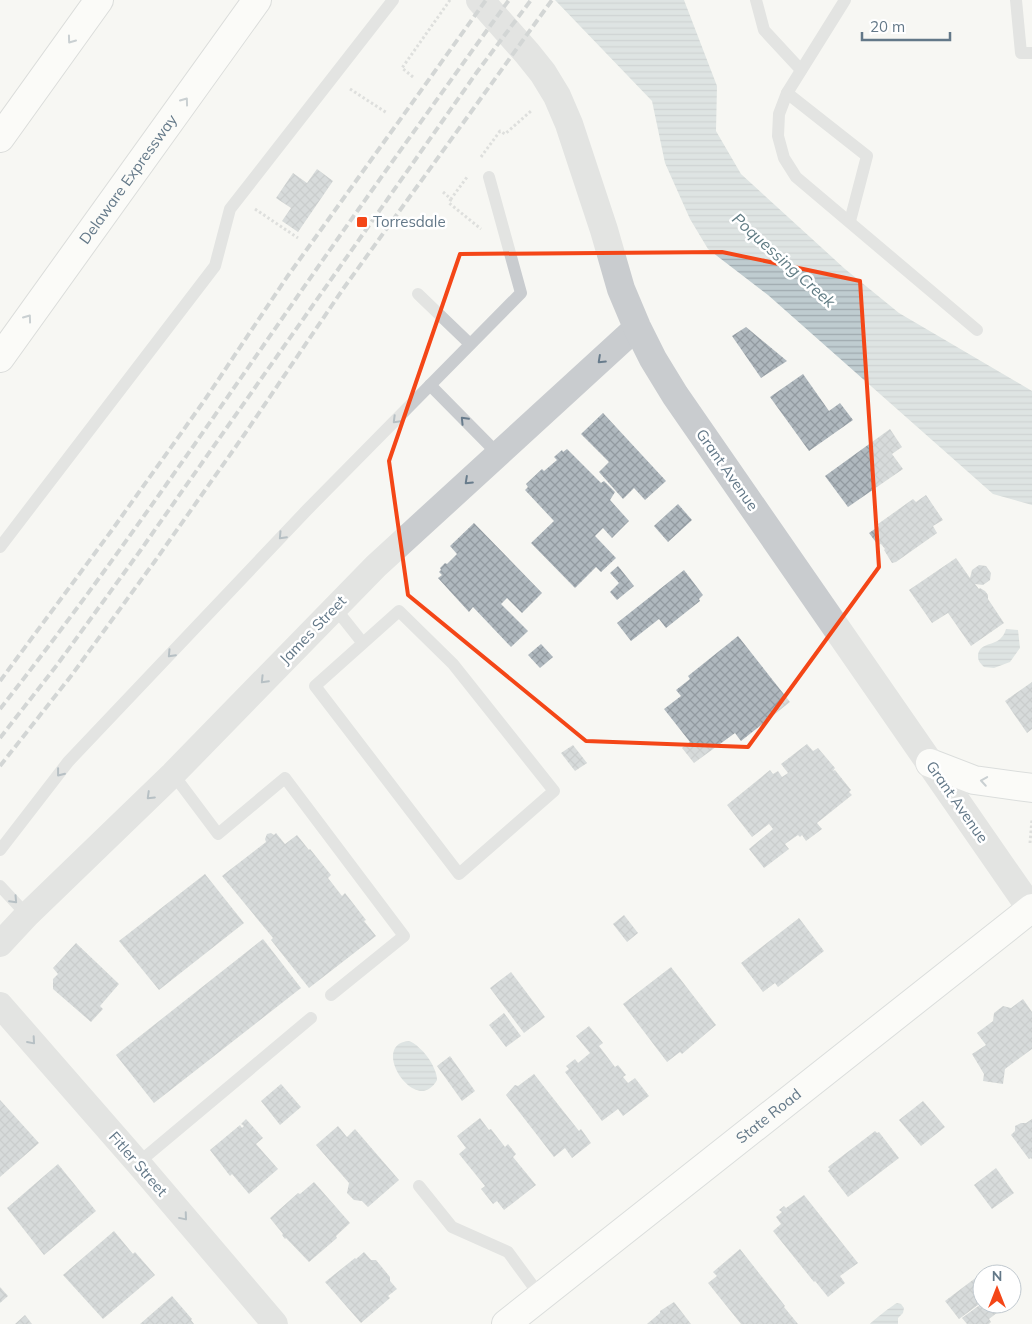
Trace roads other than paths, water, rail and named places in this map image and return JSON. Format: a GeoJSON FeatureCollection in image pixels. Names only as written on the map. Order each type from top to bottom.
{"type":"FeatureCollection","features":[{"type":"Feature","properties":{"kind":"main road"},"geometry":{"type":"LineString","coordinates":[[0,138],[99,0]]}},
{"type":"Feature","properties":{"kind":"main road","name":"Delaware Expressway"},"geometry":{"type":"LineString","coordinates":[[0,358],[257,0]]}},
{"type":"Feature","properties":{"kind":"main road"},"geometry":{"type":"LineString","coordinates":[[930,763],[974,780],[1032,788]]}},
{"type":"Feature","properties":{"kind":"main road","name":"State Road"},"geometry":{"type":"LineString","coordinates":[[506,1324],[1032,910]]}},
{"type":"Feature","properties":{"kind":"street","name":"Grant Avenue"},"geometry":{"type":"LineString","coordinates":[[480,0],[527,53],[558,96],[570,124],[621,289],[653,359],[675,395],[1032,910]]}},
{"type":"Feature","properties":{"kind":"street","name":"James Street"},"geometry":{"type":"LineString","coordinates":[[0,944],[27,915],[173,774],[376,566],[637,327]]}},
{"type":"Feature","properties":{"kind":"street","name":"Fitler Street"},"geometry":{"type":"LineString","coordinates":[[0,1005],[138,1162],[275,1324]]}},
{"type":"Feature","properties":{"kind":"lane"},"geometry":{"type":"LineString","coordinates":[[0,547],[215,266],[230,209],[393,0]]}},
{"type":"Feature","properties":{"kind":"lane"},"geometry":{"type":"LineString","coordinates":[[756,0],[764,30],[801,70]]}},
{"type":"Feature","properties":{"kind":"lane"},"geometry":{"type":"LineString","coordinates":[[845,0],[787,93],[779,114],[778,136],[784,158],[796,177],[978,330]]}},
{"type":"Feature","properties":{"kind":"lane"},"geometry":{"type":"LineString","coordinates":[[1016,0],[1021,53],[1032,52]]}},
{"type":"Feature","properties":{"kind":"lane"},"geometry":{"type":"LineString","coordinates":[[787,93],[867,156],[850,221]]}},
{"type":"Feature","properties":{"kind":"lane"},"geometry":{"type":"LineString","coordinates":[[0,850],[68,762],[305,512],[521,293],[489,177]]}},
{"type":"Feature","properties":{"kind":"lane"},"geometry":{"type":"LineString","coordinates":[[418,294],[470,344]]}},
{"type":"Feature","properties":{"kind":"lane"},"geometry":{"type":"LineString","coordinates":[[430,385],[498,454]]}},
{"type":"Feature","properties":{"kind":"lane"},"geometry":{"type":"LineString","coordinates":[[335,608],[362,642]]}},
{"type":"Feature","properties":{"kind":"lane"},"geometry":{"type":"LineString","coordinates":[[399,611],[453,664],[554,791],[459,874],[315,686],[362,642],[399,611]]}},
{"type":"Feature","properties":{"kind":"lane"},"geometry":{"type":"LineString","coordinates":[[173,774],[218,834],[285,778],[404,936],[331,996]]}},
{"type":"Feature","properties":{"kind":"lane"},"geometry":{"type":"LineString","coordinates":[[0,886],[27,915]]}},
{"type":"Feature","properties":{"kind":"lane"},"geometry":{"type":"LineString","coordinates":[[138,1162],[311,1018]]}},
{"type":"Feature","properties":{"kind":"lane"},"geometry":{"type":"LineString","coordinates":[[419,1186],[452,1227],[508,1252],[541,1297]]}},
{"type":"Feature","properties":{"kind":"water","name":"Poquessing Creek"},"geometry":{"type":"Polygon","coordinates":[[[555,0],[684,0],[717,86],[716,131],[741,174],[845,269],[899,313],[1032,391],[1032,505],[993,494],[768,295],[708,249],[690,219],[665,163],[652,101],[555,0]]]}},
{"type":"Feature","properties":{"kind":"water"},"geometry":{"type":"Polygon","coordinates":[[[1006,629],[1018,630],[1020,648],[1010,662],[994,668],[984,667],[978,659],[979,652],[983,647],[1000,639],[1006,629]]]}},
{"type":"Feature","properties":{"kind":"water"},"geometry":{"type":"Polygon","coordinates":[[[409,1041],[419,1047],[432,1063],[437,1080],[428,1089],[418,1090],[408,1085],[394,1065],[393,1054],[398,1045],[409,1041]]]}},
{"type":"Feature","properties":{"kind":"water"},"geometry":{"type":"Polygon","coordinates":[[[897,1303],[901,1304],[904,1308],[903,1313],[898,1318],[898,1324],[870,1324],[883,1313],[897,1303]]]}},
{"type":"Feature","properties":{"kind":"railway"},"geometry":{"type":"LineString","coordinates":[[0,681],[112,530],[204,401],[287,277],[486,0]]}},
{"type":"Feature","properties":{"kind":"railway"},"geometry":{"type":"LineString","coordinates":[[0,709],[114,558],[374,187],[509,0]]}},
{"type":"Feature","properties":{"kind":"railway"},"geometry":{"type":"LineString","coordinates":[[0,738],[57,665],[140,551],[477,72],[531,0]]}},
{"type":"Feature","properties":{"kind":"railway"},"geometry":{"type":"LineString","coordinates":[[0,766],[71,676],[155,561],[244,435],[343,289],[552,0]]}},
{"type":"Feature","properties":{"kind":"place","name":"Torresdale"},"geometry":{"type":"Point","coordinates":[362,222]}}]}
